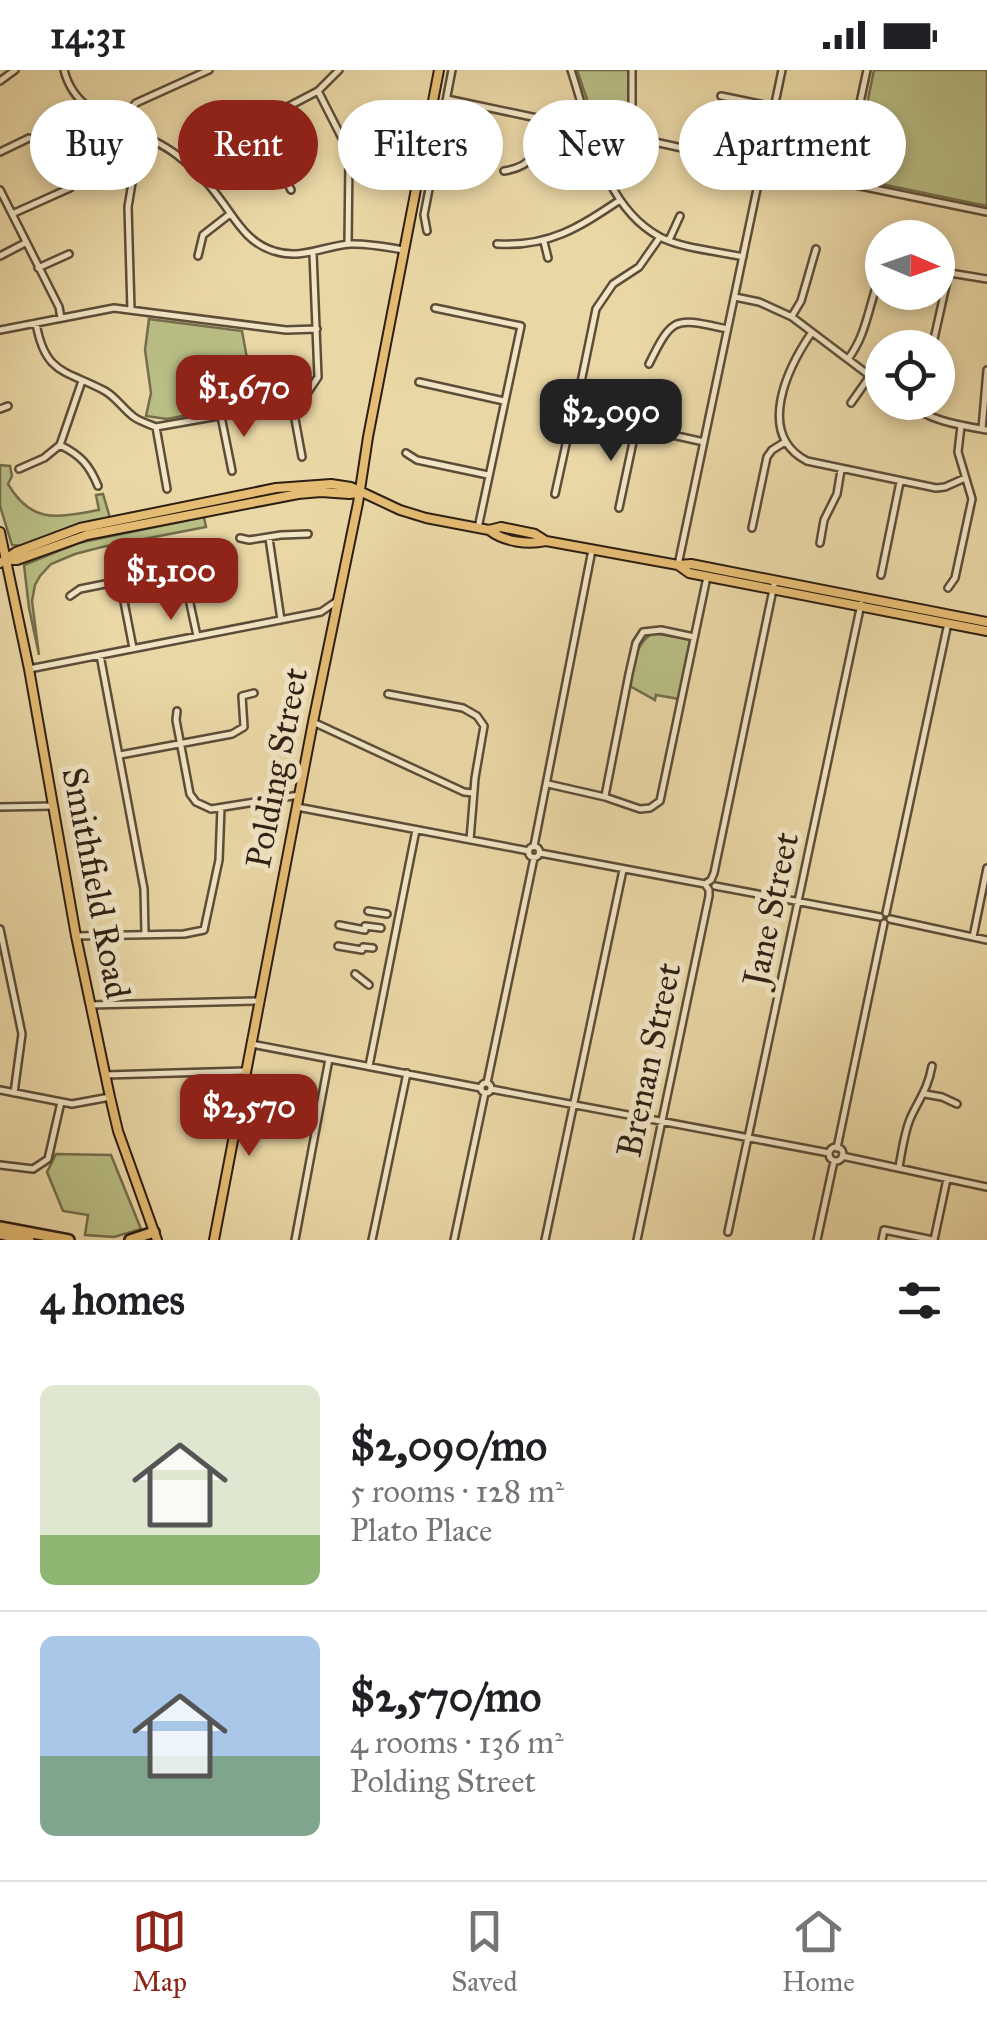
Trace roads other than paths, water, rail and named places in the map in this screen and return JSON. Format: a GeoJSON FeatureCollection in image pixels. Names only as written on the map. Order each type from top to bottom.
{"type":"FeatureCollection","features":[{"type":"Feature","properties":{"kind":"highway"},"geometry":{"type":"LineString","coordinates":[[0,1230],[28,1240]]}},
{"type":"Feature","properties":{"kind":"highway"},"geometry":{"type":"LineString","coordinates":[[0,1230],[69,1240]]}},
{"type":"Feature","properties":{"kind":"highway"},"geometry":{"type":"LineString","coordinates":[[130,1240],[155,1236]]}},
{"type":"Feature","properties":{"kind":"main road","name":"Polding Street"},"geometry":{"type":"LineString","coordinates":[[214,1240],[439,70]]}},
{"type":"Feature","properties":{"kind":"main road"},"geometry":{"type":"LineString","coordinates":[[3,561],[16,552],[80,528],[276,488],[331,484],[350,487],[414,515],[490,530],[498,537],[533,544],[546,541],[678,566],[691,564],[949,619],[987,631]]}},
{"type":"Feature","properties":{"kind":"main road","name":"Smithfield Road"},"geometry":{"type":"LineString","coordinates":[[0,532],[105,1075],[118,1132],[155,1236]]}},
{"type":"Feature","properties":{"kind":"main road"},"geometry":{"type":"LineString","coordinates":[[678,566],[689,573],[774,584]]}},
{"type":"Feature","properties":{"kind":"main road"},"geometry":{"type":"LineString","coordinates":[[949,619],[987,622]]}},
{"type":"Feature","properties":{"kind":"street"},"geometry":{"type":"LineString","coordinates":[[0,80],[15,70]]}},
{"type":"Feature","properties":{"kind":"street"},"geometry":{"type":"LineString","coordinates":[[64,70],[78,100]]}},
{"type":"Feature","properties":{"kind":"street"},"geometry":{"type":"LineString","coordinates":[[143,100],[209,70]]}},
{"type":"Feature","properties":{"kind":"street"},"geometry":{"type":"LineString","coordinates":[[301,100],[318,92],[339,70]]}},
{"type":"Feature","properties":{"kind":"street"},"geometry":{"type":"LineString","coordinates":[[428,230],[424,215],[452,70]]}},
{"type":"Feature","properties":{"kind":"street"},"geometry":{"type":"LineString","coordinates":[[572,70],[582,100]]}},
{"type":"Feature","properties":{"kind":"street"},"geometry":{"type":"LineString","coordinates":[[632,70],[632,100]]}},
{"type":"Feature","properties":{"kind":"street"},"geometry":{"type":"LineString","coordinates":[[776,100],[782,70]]}},
{"type":"Feature","properties":{"kind":"street"},"geometry":{"type":"LineString","coordinates":[[861,100],[867,70]]}},
{"type":"Feature","properties":{"kind":"street"},"geometry":{"type":"LineString","coordinates":[[318,92],[338,131]]}},
{"type":"Feature","properties":{"kind":"street"},"geometry":{"type":"LineString","coordinates":[[721,96],[740,100]]}},
{"type":"Feature","properties":{"kind":"street"},"geometry":{"type":"LineString","coordinates":[[446,99],[523,116]]}},
{"type":"Feature","properties":{"kind":"street"},"geometry":{"type":"LineString","coordinates":[[0,152],[29,138]]}},
{"type":"Feature","properties":{"kind":"street"},"geometry":{"type":"LineString","coordinates":[[504,171],[523,166]]}},
{"type":"Feature","properties":{"kind":"street"},"geometry":{"type":"LineString","coordinates":[[0,190],[61,318]]}},
{"type":"Feature","properties":{"kind":"street"},"geometry":{"type":"LineString","coordinates":[[12,214],[66,190]]}},
{"type":"Feature","properties":{"kind":"street"},"geometry":{"type":"LineString","coordinates":[[131,190],[131,310]]}},
{"type":"Feature","properties":{"kind":"street"},"geometry":{"type":"LineString","coordinates":[[213,190],[247,235],[267,249],[286,254],[313,253],[348,244],[404,250]]}},
{"type":"Feature","properties":{"kind":"street"},"geometry":{"type":"LineString","coordinates":[[348,244],[350,190]]}},
{"type":"Feature","properties":{"kind":"street"},"geometry":{"type":"LineString","coordinates":[[613,190],[630,213],[660,236],[743,256]]}},
{"type":"Feature","properties":{"kind":"street"},"geometry":{"type":"LineString","coordinates":[[678,566],[757,190]]}},
{"type":"Feature","properties":{"kind":"street"},"geometry":{"type":"LineString","coordinates":[[881,190],[987,212]]}},
{"type":"Feature","properties":{"kind":"street"},"geometry":{"type":"LineString","coordinates":[[496,244],[544,242],[570,232],[620,200]]}},
{"type":"Feature","properties":{"kind":"street"},"geometry":{"type":"LineString","coordinates":[[198,256],[203,235],[230,214]]}},
{"type":"Feature","properties":{"kind":"street"},"geometry":{"type":"LineString","coordinates":[[669,240],[680,216]]}},
{"type":"Feature","properties":{"kind":"street"},"geometry":{"type":"LineString","coordinates":[[660,236],[638,267],[613,284],[596,309],[579,392],[584,409],[596,418],[704,442]]}},
{"type":"Feature","properties":{"kind":"street"},"geometry":{"type":"LineString","coordinates":[[544,242],[548,258]]}},
{"type":"Feature","properties":{"kind":"street"},"geometry":{"type":"LineString","coordinates":[[0,256],[26,243]]}},
{"type":"Feature","properties":{"kind":"street"},"geometry":{"type":"LineString","coordinates":[[792,316],[816,249]]}},
{"type":"Feature","properties":{"kind":"street"},"geometry":{"type":"LineString","coordinates":[[36,323],[42,349],[51,362],[67,375],[108,392],[137,420],[156,427],[292,403],[316,383],[319,365],[313,253]]}},
{"type":"Feature","properties":{"kind":"street"},"geometry":{"type":"LineString","coordinates":[[38,268],[69,254]]}},
{"type":"Feature","properties":{"kind":"street"},"geometry":{"type":"LineString","coordinates":[[955,273],[987,279]]}},
{"type":"Feature","properties":{"kind":"street"},"geometry":{"type":"LineString","coordinates":[[735,297],[792,316],[865,372]]}},
{"type":"Feature","properties":{"kind":"street"},"geometry":{"type":"LineString","coordinates":[[434,308],[521,326],[478,528]]}},
{"type":"Feature","properties":{"kind":"street"},"geometry":{"type":"LineString","coordinates":[[0,330],[108,309],[286,330],[317,329]]}},
{"type":"Feature","properties":{"kind":"street"},"geometry":{"type":"LineString","coordinates":[[848,359],[870,310]]}},
{"type":"Feature","properties":{"kind":"street"},"geometry":{"type":"LineString","coordinates":[[649,364],[664,334],[679,322],[728,330]]}},
{"type":"Feature","properties":{"kind":"street"},"geometry":{"type":"LineString","coordinates":[[812,332],[789,370],[784,390],[779,422],[790,450],[806,461],[936,488],[965,478]]}},
{"type":"Feature","properties":{"kind":"street"},"geometry":{"type":"LineString","coordinates":[[939,420],[984,430],[987,370]]}},
{"type":"Feature","properties":{"kind":"street"},"geometry":{"type":"LineString","coordinates":[[19,469],[44,458],[60,445],[82,381]]}},
{"type":"Feature","properties":{"kind":"street"},"geometry":{"type":"LineString","coordinates":[[418,382],[504,401]]}},
{"type":"Feature","properties":{"kind":"street"},"geometry":{"type":"LineString","coordinates":[[851,403],[865,383]]}},
{"type":"Feature","properties":{"kind":"street"},"geometry":{"type":"LineString","coordinates":[[292,403],[302,458]]}},
{"type":"Feature","properties":{"kind":"street"},"geometry":{"type":"LineString","coordinates":[[0,409],[8,406]]}},
{"type":"Feature","properties":{"kind":"street"},"geometry":{"type":"LineString","coordinates":[[555,494],[570,426],[584,409]]}},
{"type":"Feature","properties":{"kind":"street"},"geometry":{"type":"LineString","coordinates":[[221,416],[232,471]]}},
{"type":"Feature","properties":{"kind":"street"},"geometry":{"type":"LineString","coordinates":[[948,588],[955,578],[972,499],[958,452],[961,426]]}},
{"type":"Feature","properties":{"kind":"street"},"geometry":{"type":"LineString","coordinates":[[156,427],[167,490]]}},
{"type":"Feature","properties":{"kind":"street"},"geometry":{"type":"LineString","coordinates":[[619,508],[636,428]]}},
{"type":"Feature","properties":{"kind":"street"},"geometry":{"type":"LineString","coordinates":[[752,528],[767,457],[785,442]]}},
{"type":"Feature","properties":{"kind":"street"},"geometry":{"type":"LineString","coordinates":[[60,445],[83,459],[98,486]]}},
{"type":"Feature","properties":{"kind":"street"},"geometry":{"type":"LineString","coordinates":[[406,453],[417,460],[488,475]]}},
{"type":"Feature","properties":{"kind":"street"},"geometry":{"type":"LineString","coordinates":[[820,543],[842,470]]}},
{"type":"Feature","properties":{"kind":"street"},"geometry":{"type":"LineString","coordinates":[[881,575],[900,482]]}},
{"type":"Feature","properties":{"kind":"street"},"geometry":{"type":"LineString","coordinates":[[240,538],[308,534]]}},
{"type":"Feature","properties":{"kind":"street"},"geometry":{"type":"LineString","coordinates":[[269,538],[281,620]]}},
{"type":"Feature","properties":{"kind":"street"},"geometry":{"type":"LineString","coordinates":[[178,544],[197,636]]}},
{"type":"Feature","properties":{"kind":"street"},"geometry":{"type":"LineString","coordinates":[[454,1240],[592,550]]}},
{"type":"Feature","properties":{"kind":"street"},"geometry":{"type":"LineString","coordinates":[[548,784],[605,796],[640,809],[660,801],[707,576]]}},
{"type":"Feature","properties":{"kind":"street"},"geometry":{"type":"LineString","coordinates":[[70,596],[80,589],[120,582],[133,648]]}},
{"type":"Feature","properties":{"kind":"street","name":"Brenan Street"},"geometry":{"type":"LineString","coordinates":[[636,1240],[774,584]]}},
{"type":"Feature","properties":{"kind":"street"},"geometry":{"type":"LineString","coordinates":[[29,669],[320,612],[337,601]]}},
{"type":"Feature","properties":{"kind":"street","name":"Jane Street"},"geometry":{"type":"LineString","coordinates":[[728,1232],[862,601]]}},
{"type":"Feature","properties":{"kind":"street"},"geometry":{"type":"LineString","coordinates":[[320,612],[333,623]]}},
{"type":"Feature","properties":{"kind":"street"},"geometry":{"type":"LineString","coordinates":[[837,1148],[949,619]]}},
{"type":"Feature","properties":{"kind":"street"},"geometry":{"type":"LineString","coordinates":[[605,796],[639,637],[652,630],[694,637]]}},
{"type":"Feature","properties":{"kind":"street"},"geometry":{"type":"LineString","coordinates":[[100,656],[144,888],[146,934]]}},
{"type":"Feature","properties":{"kind":"street"},"geometry":{"type":"LineString","coordinates":[[120,755],[232,734],[244,728],[242,696],[254,693]]}},
{"type":"Feature","properties":{"kind":"street"},"geometry":{"type":"LineString","coordinates":[[388,694],[463,708],[477,716],[484,726],[470,840]]}},
{"type":"Feature","properties":{"kind":"street"},"geometry":{"type":"LineString","coordinates":[[177,710],[190,794],[204,808],[299,795]]}},
{"type":"Feature","properties":{"kind":"street"},"geometry":{"type":"LineString","coordinates":[[313,722],[473,793]]}},
{"type":"Feature","properties":{"kind":"street"},"geometry":{"type":"LineString","coordinates":[[0,807],[54,806]]}},
{"type":"Feature","properties":{"kind":"street"},"geometry":{"type":"LineString","coordinates":[[297,807],[987,940]]}},
{"type":"Feature","properties":{"kind":"street"},"geometry":{"type":"LineString","coordinates":[[76,936],[184,934],[204,930],[219,860],[222,808]]}},
{"type":"Feature","properties":{"kind":"street"},"geometry":{"type":"LineString","coordinates":[[369,1066],[416,830]]}},
{"type":"Feature","properties":{"kind":"street"},"geometry":{"type":"LineString","coordinates":[[972,937],[987,868]]}},
{"type":"Feature","properties":{"kind":"street"},"geometry":{"type":"LineString","coordinates":[[545,1240],[623,870]]}},
{"type":"Feature","properties":{"kind":"street"},"geometry":{"type":"LineString","coordinates":[[368,911],[387,914]]}},
{"type":"Feature","properties":{"kind":"street"},"geometry":{"type":"LineString","coordinates":[[339,926],[381,928]]}},
{"type":"Feature","properties":{"kind":"street"},"geometry":{"type":"LineString","coordinates":[[0,929],[22,1034],[14,1093]]}},
{"type":"Feature","properties":{"kind":"street"},"geometry":{"type":"LineString","coordinates":[[338,946],[373,948]]}},
{"type":"Feature","properties":{"kind":"street"},"geometry":{"type":"LineString","coordinates":[[356,974],[370,985]]}},
{"type":"Feature","properties":{"kind":"street"},"geometry":{"type":"LineString","coordinates":[[90,1005],[260,1001]]}},
{"type":"Feature","properties":{"kind":"street"},"geometry":{"type":"LineString","coordinates":[[252,1044],[829,1153]]}},
{"type":"Feature","properties":{"kind":"street"},"geometry":{"type":"LineString","coordinates":[[295,1240],[329,1059]]}},
{"type":"Feature","properties":{"kind":"street"},"geometry":{"type":"LineString","coordinates":[[899,1167],[906,1132],[932,1066]]}},
{"type":"Feature","properties":{"kind":"street"},"geometry":{"type":"LineString","coordinates":[[105,1075],[246,1071]]}},
{"type":"Feature","properties":{"kind":"street"},"geometry":{"type":"LineString","coordinates":[[372,1240],[407,1073]]}},
{"type":"Feature","properties":{"kind":"street"},"geometry":{"type":"LineString","coordinates":[[0,1090],[72,1104],[110,1097]]}},
{"type":"Feature","properties":{"kind":"street"},"geometry":{"type":"LineString","coordinates":[[924,1094],[957,1104]]}},
{"type":"Feature","properties":{"kind":"street"},"geometry":{"type":"LineString","coordinates":[[0,1164],[33,1169],[48,1159],[61,1102]]}},
{"type":"Feature","properties":{"kind":"street"},"geometry":{"type":"LineString","coordinates":[[829,1153],[837,1148]]}},
{"type":"Feature","properties":{"kind":"street"},"geometry":{"type":"LineString","coordinates":[[834,1161],[842,1156],[837,1148]]}},
{"type":"Feature","properties":{"kind":"street"},"geometry":{"type":"LineString","coordinates":[[829,1153],[834,1161]]}},
{"type":"Feature","properties":{"kind":"street"},"geometry":{"type":"LineString","coordinates":[[842,1156],[987,1187]]}},
{"type":"Feature","properties":{"kind":"street"},"geometry":{"type":"LineString","coordinates":[[817,1240],[834,1161]]}},
{"type":"Feature","properties":{"kind":"street"},"geometry":{"type":"LineString","coordinates":[[882,1240],[884,1230],[934,1240],[948,1178]]}}]}
